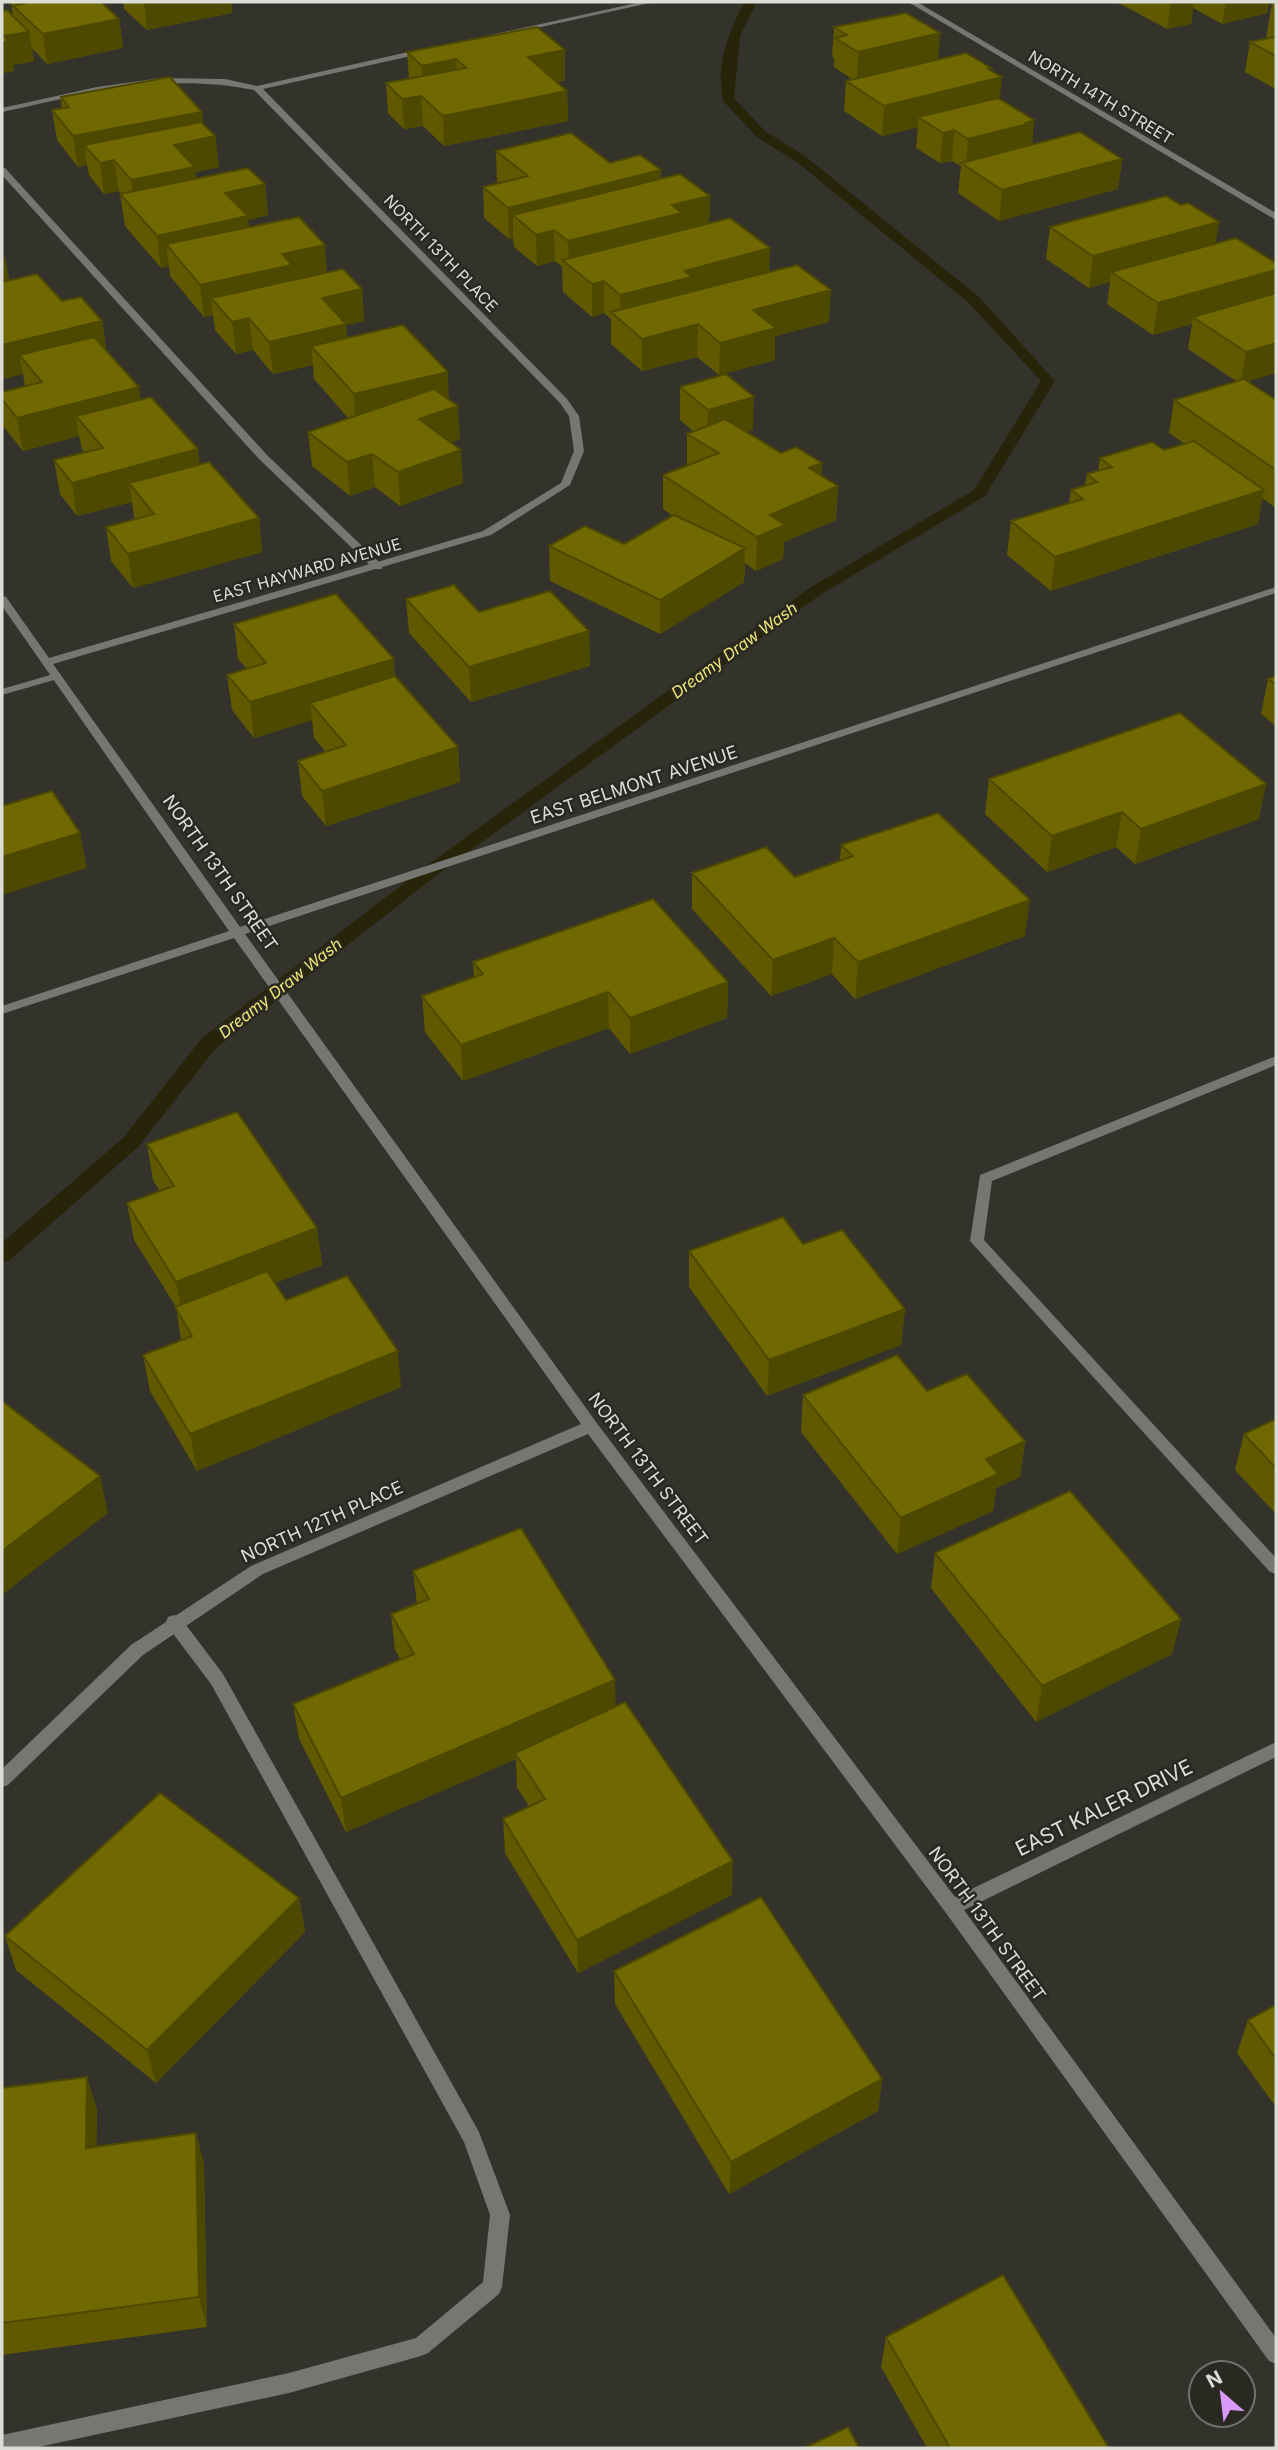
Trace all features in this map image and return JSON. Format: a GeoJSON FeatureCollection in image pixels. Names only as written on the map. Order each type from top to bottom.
{"type":"FeatureCollection","features":[{"type":"Feature","properties":{"kind":"street"},"geometry":{"type":"LineString","coordinates":[[469,41],[650,2]]}},
{"type":"Feature","properties":{"kind":"street","name":"NORTH 14TH STREET"},"geometry":{"type":"LineString","coordinates":[[912,2],[1276,217]]}},
{"type":"Feature","properties":{"kind":"street"},"geometry":{"type":"LineString","coordinates":[[257,88],[443,47]]}},
{"type":"Feature","properties":{"kind":"street","name":"NORTH 13TH PLACE"},"geometry":{"type":"LineString","coordinates":[[2,110],[139,81],[222,78],[257,88],[564,401],[574,416],[579,452],[565,485]]}},
{"type":"Feature","properties":{"kind":"street"},"geometry":{"type":"LineString","coordinates":[[2,170],[263,457],[378,567]]}},
{"type":"Feature","properties":{"kind":"street","name":"EAST HAYWARD AVENUE"},"geometry":{"type":"LineString","coordinates":[[47,662],[487,533],[565,485]]}},
{"type":"Feature","properties":{"kind":"street","name":"EAST BELMONT AVENUE"},"geometry":{"type":"LineString","coordinates":[[2,1010],[1276,590]]}},
{"type":"Feature","properties":{"kind":"street","name":"NORTH 13TH STREET"},"geometry":{"type":"LineString","coordinates":[[2,599],[591,1426],[952,1907],[1276,2354]]}},
{"type":"Feature","properties":{"kind":"street"},"geometry":{"type":"LineString","coordinates":[[2,692],[57,676]]}},
{"type":"Feature","properties":{"kind":"street"},"geometry":{"type":"LineString","coordinates":[[1276,1060],[985,1178],[977,1241],[1276,1568]]}},
{"type":"Feature","properties":{"kind":"street","name":"NORTH 12TH PLACE"},"geometry":{"type":"LineString","coordinates":[[2,1780],[137,1650],[174,1622],[257,1570],[591,1426]]}},
{"type":"Feature","properties":{"kind":"street"},"geometry":{"type":"LineString","coordinates":[[2,2445],[289,2383],[421,2346],[492,2287],[500,2215],[472,2137],[217,1679],[174,1622]]}},
{"type":"Feature","properties":{"kind":"street","name":"EAST KALER DRIVE"},"geometry":{"type":"LineString","coordinates":[[952,1907],[1276,1749]]}},
{"type":"Feature","properties":{"kind":"building"},"geometry":{"type":"Polygon","coordinates":[[[24,2],[101,2],[119,19],[43,34],[13,6],[26,3],[24,2]]]}},
{"type":"Feature","properties":{"kind":"building"},"geometry":{"type":"Polygon","coordinates":[[[7,10],[29,32],[4,36],[9,41],[2,43],[2,11],[7,10]]]}},
{"type":"Feature","properties":{"kind":"building"},"geometry":{"type":"Polygon","coordinates":[[[906,13],[940,33],[858,52],[835,38],[847,35],[834,27],[906,13]]]}},
{"type":"Feature","properties":{"kind":"building"},"geometry":{"type":"Polygon","coordinates":[[[537,27],[565,50],[528,57],[567,91],[443,116],[421,96],[402,99],[386,83],[466,68],[456,59],[422,66],[407,52],[537,27]]]}},
{"type":"Feature","properties":{"kind":"building"},"geometry":{"type":"Polygon","coordinates":[[[1274,37],[1276,56],[1250,42],[1274,37]]]}},
{"type":"Feature","properties":{"kind":"building"},"geometry":{"type":"Polygon","coordinates":[[[966,53],[1002,77],[884,106],[846,81],[966,53]]]}},
{"type":"Feature","properties":{"kind":"building"},"geometry":{"type":"Polygon","coordinates":[[[170,77],[202,112],[73,136],[52,110],[69,107],[61,97],[170,77]]]}},
{"type":"Feature","properties":{"kind":"building"},"geometry":{"type":"Polygon","coordinates":[[[998,98],[1034,120],[1026,123],[1028,124],[968,139],[954,130],[943,133],[918,117],[998,98]]]}},
{"type":"Feature","properties":{"kind":"building"},"geometry":{"type":"Polygon","coordinates":[[[201,122],[215,136],[174,145],[195,167],[131,180],[114,160],[100,163],[84,145],[201,122]]]}},
{"type":"Feature","properties":{"kind":"building"},"geometry":{"type":"Polygon","coordinates":[[[1080,132],[1122,159],[1002,190],[961,163],[1080,132]]]}},
{"type":"Feature","properties":{"kind":"building"},"geometry":{"type":"Polygon","coordinates":[[[571,133],[610,163],[640,155],[661,170],[508,208],[483,187],[528,176],[496,151],[571,133]]]}},
{"type":"Feature","properties":{"kind":"building"},"geometry":{"type":"Polygon","coordinates":[[[248,168],[265,184],[225,193],[248,216],[157,236],[120,194],[248,168]]]}},
{"type":"Feature","properties":{"kind":"building"},"geometry":{"type":"Polygon","coordinates":[[[680,174],[710,196],[672,205],[682,213],[568,241],[554,230],[536,235],[513,215],[680,174]]]}},
{"type":"Feature","properties":{"kind":"building"},"geometry":{"type":"Polygon","coordinates":[[[1166,196],[1181,205],[1188,203],[1219,222],[1093,256],[1050,227],[1166,196]]]}},
{"type":"Feature","properties":{"kind":"building"},"geometry":{"type":"Polygon","coordinates":[[[299,217],[325,245],[282,254],[292,265],[200,285],[166,244],[299,217]]]}},
{"type":"Feature","properties":{"kind":"building"},"geometry":{"type":"Polygon","coordinates":[[[730,218],[770,248],[685,271],[692,277],[620,295],[604,281],[592,284],[562,260],[730,218]]]}},
{"type":"Feature","properties":{"kind":"building"},"geometry":{"type":"Polygon","coordinates":[[[1236,238],[1276,263],[1276,270],[1158,303],[1111,272],[1236,238]]]}},
{"type":"Feature","properties":{"kind":"building"},"geometry":{"type":"Polygon","coordinates":[[[797,265],[831,290],[753,310],[776,328],[720,343],[698,324],[642,339],[611,312],[797,265]]]}},
{"type":"Feature","properties":{"kind":"building"},"geometry":{"type":"Polygon","coordinates":[[[343,269],[362,289],[322,298],[346,324],[269,342],[249,318],[232,322],[211,298],[343,269]]]}},
{"type":"Feature","properties":{"kind":"building"},"geometry":{"type":"Polygon","coordinates":[[[37,274],[62,301],[81,297],[102,321],[2,345],[2,282],[37,274]]]}},
{"type":"Feature","properties":{"kind":"building"},"geometry":{"type":"Polygon","coordinates":[[[1276,293],[1276,343],[1246,352],[1193,317],[1276,293]]]}},
{"type":"Feature","properties":{"kind":"building"},"geometry":{"type":"Polygon","coordinates":[[[403,325],[448,372],[354,394],[311,346],[403,325]]]}},
{"type":"Feature","properties":{"kind":"building"},"geometry":{"type":"Polygon","coordinates":[[[94,337],[139,387],[17,418],[2,399],[2,392],[42,382],[19,355],[94,337]]]}},
{"type":"Feature","properties":{"kind":"building"},"geometry":{"type":"Polygon","coordinates":[[[726,374],[754,397],[708,410],[680,387],[726,374]]]}},
{"type":"Feature","properties":{"kind":"building"},"geometry":{"type":"Polygon","coordinates":[[[1244,379],[1276,400],[1276,470],[1174,400],[1244,379]]]}},
{"type":"Feature","properties":{"kind":"building"},"geometry":{"type":"Polygon","coordinates":[[[434,389],[458,406],[419,419],[461,450],[398,472],[372,454],[347,462],[308,432],[434,389]]]}},
{"type":"Feature","properties":{"kind":"building"},"geometry":{"type":"Polygon","coordinates":[[[151,397],[198,449],[72,483],[54,460],[103,448],[76,416],[151,397]]]}},
{"type":"Feature","properties":{"kind":"building"},"geometry":{"type":"Polygon","coordinates":[[[725,419],[781,453],[796,447],[822,463],[809,468],[838,486],[770,515],[785,525],[757,537],[663,475],[719,453],[687,434],[725,419]]]}},
{"type":"Feature","properties":{"kind":"building"},"geometry":{"type":"Polygon","coordinates":[[[1194,441],[1264,490],[1055,557],[1011,521],[1083,499],[1071,490],[1097,482],[1087,474],[1112,467],[1100,458],[1152,442],[1164,450],[1194,441]]]}},
{"type":"Feature","properties":{"kind":"building"},"geometry":{"type":"Polygon","coordinates":[[[209,462],[259,518],[128,554],[106,527],[154,514],[129,483],[209,462]]]}},
{"type":"Feature","properties":{"kind":"building"},"geometry":{"type":"Polygon","coordinates":[[[674,515],[745,548],[660,600],[549,546],[585,526],[624,544],[674,515]]]}},
{"type":"Feature","properties":{"kind":"building"},"geometry":{"type":"Polygon","coordinates":[[[454,585],[479,612],[550,591],[589,631],[469,667],[406,599],[454,585]]]}},
{"type":"Feature","properties":{"kind":"building"},"geometry":{"type":"Polygon","coordinates":[[[336,594],[394,659],[250,702],[227,675],[266,663],[234,624],[336,594]]]}},
{"type":"Feature","properties":{"kind":"building"},"geometry":{"type":"Polygon","coordinates":[[[395,676],[458,747],[322,791],[298,761],[346,745],[310,703],[395,676]]]}},
{"type":"Feature","properties":{"kind":"building"},"geometry":{"type":"Polygon","coordinates":[[[1276,676],[1276,685],[1268,679],[1276,676]]]}},
{"type":"Feature","properties":{"kind":"building"},"geometry":{"type":"Polygon","coordinates":[[[1180,713],[1266,784],[1141,829],[1122,812],[1052,836],[989,779],[1180,713]]]}},
{"type":"Feature","properties":{"kind":"building"},"geometry":{"type":"Polygon","coordinates":[[[52,791],[80,833],[2,857],[2,806],[52,791]]]}},
{"type":"Feature","properties":{"kind":"building"},"geometry":{"type":"Polygon","coordinates":[[[938,813],[1030,900],[858,962],[834,938],[773,960],[692,873],[766,847],[795,877],[853,856],[841,845],[938,813]]]}},
{"type":"Feature","properties":{"kind":"building"},"geometry":{"type":"Polygon","coordinates":[[[653,899],[728,982],[630,1018],[608,992],[461,1045],[422,996],[483,974],[473,962],[653,899]]]}},
{"type":"Feature","properties":{"kind":"building"},"geometry":{"type":"Polygon","coordinates":[[[237,1112],[317,1228],[176,1282],[127,1203],[174,1186],[147,1144],[237,1112]]]}},
{"type":"Feature","properties":{"kind":"building"},"geometry":{"type":"Polygon","coordinates":[[[783,1217],[803,1244],[842,1230],[905,1309],[769,1360],[689,1251],[783,1217]]]}},
{"type":"Feature","properties":{"kind":"building"},"geometry":{"type":"Polygon","coordinates":[[[267,1271],[286,1300],[347,1276],[398,1351],[190,1434],[143,1355],[192,1336],[175,1307],[267,1271]]]}},
{"type":"Feature","properties":{"kind":"building"},"geometry":{"type":"Polygon","coordinates":[[[897,1355],[927,1391],[967,1374],[1025,1441],[986,1459],[998,1474],[901,1518],[803,1395],[897,1355]]]}},
{"type":"Feature","properties":{"kind":"building"},"geometry":{"type":"Polygon","coordinates":[[[2,1401],[100,1476],[2,1551],[2,1401]]]}},
{"type":"Feature","properties":{"kind":"building"},"geometry":{"type":"Polygon","coordinates":[[[1276,1419],[1276,1468],[1244,1434],[1276,1419]]]}},
{"type":"Feature","properties":{"kind":"building"},"geometry":{"type":"Polygon","coordinates":[[[1070,1491],[1181,1619],[1042,1686],[935,1553],[1070,1491]]]}},
{"type":"Feature","properties":{"kind":"building"},"geometry":{"type":"Polygon","coordinates":[[[521,1528],[615,1680],[341,1798],[293,1704],[414,1654],[391,1614],[429,1599],[413,1571],[521,1528]]]}},
{"type":"Feature","properties":{"kind":"building"},"geometry":{"type":"Polygon","coordinates":[[[625,1702],[733,1861],[577,1940],[503,1819],[545,1799],[515,1753],[625,1702]]]}},
{"type":"Feature","properties":{"kind":"building"},"geometry":{"type":"Polygon","coordinates":[[[160,1793],[299,1898],[147,2050],[5,1936],[160,1793]]]}},
{"type":"Feature","properties":{"kind":"building"},"geometry":{"type":"Polygon","coordinates":[[[761,1897],[882,2079],[731,2162],[614,1971],[761,1897]]]}},
{"type":"Feature","properties":{"kind":"building"},"geometry":{"type":"Polygon","coordinates":[[[1276,2005],[1276,2059],[1248,2020],[1276,2005]]]}},
{"type":"Feature","properties":{"kind":"building"},"geometry":{"type":"Polygon","coordinates":[[[87,2077],[86,2148],[196,2133],[199,2297],[2,2323],[2,2088],[87,2077]]]}},
{"type":"Feature","properties":{"kind":"building"},"geometry":{"type":"Polygon","coordinates":[[[1003,2275],[1109,2448],[950,2448],[886,2337],[1003,2275]]]}},
{"type":"Feature","properties":{"kind":"building"},"geometry":{"type":"Polygon","coordinates":[[[848,2427],[859,2448],[804,2448],[848,2427]]]}},
{"type":"Feature","properties":{"kind":"waterway","name":"Dreamy Draw Wash"},"geometry":{"type":"LineString","coordinates":[[2,1255],[131,1142],[209,1043],[431,871],[814,592],[980,493],[1048,381],[974,300],[801,159],[761,134],[728,99],[734,36],[751,2]]}}]}
